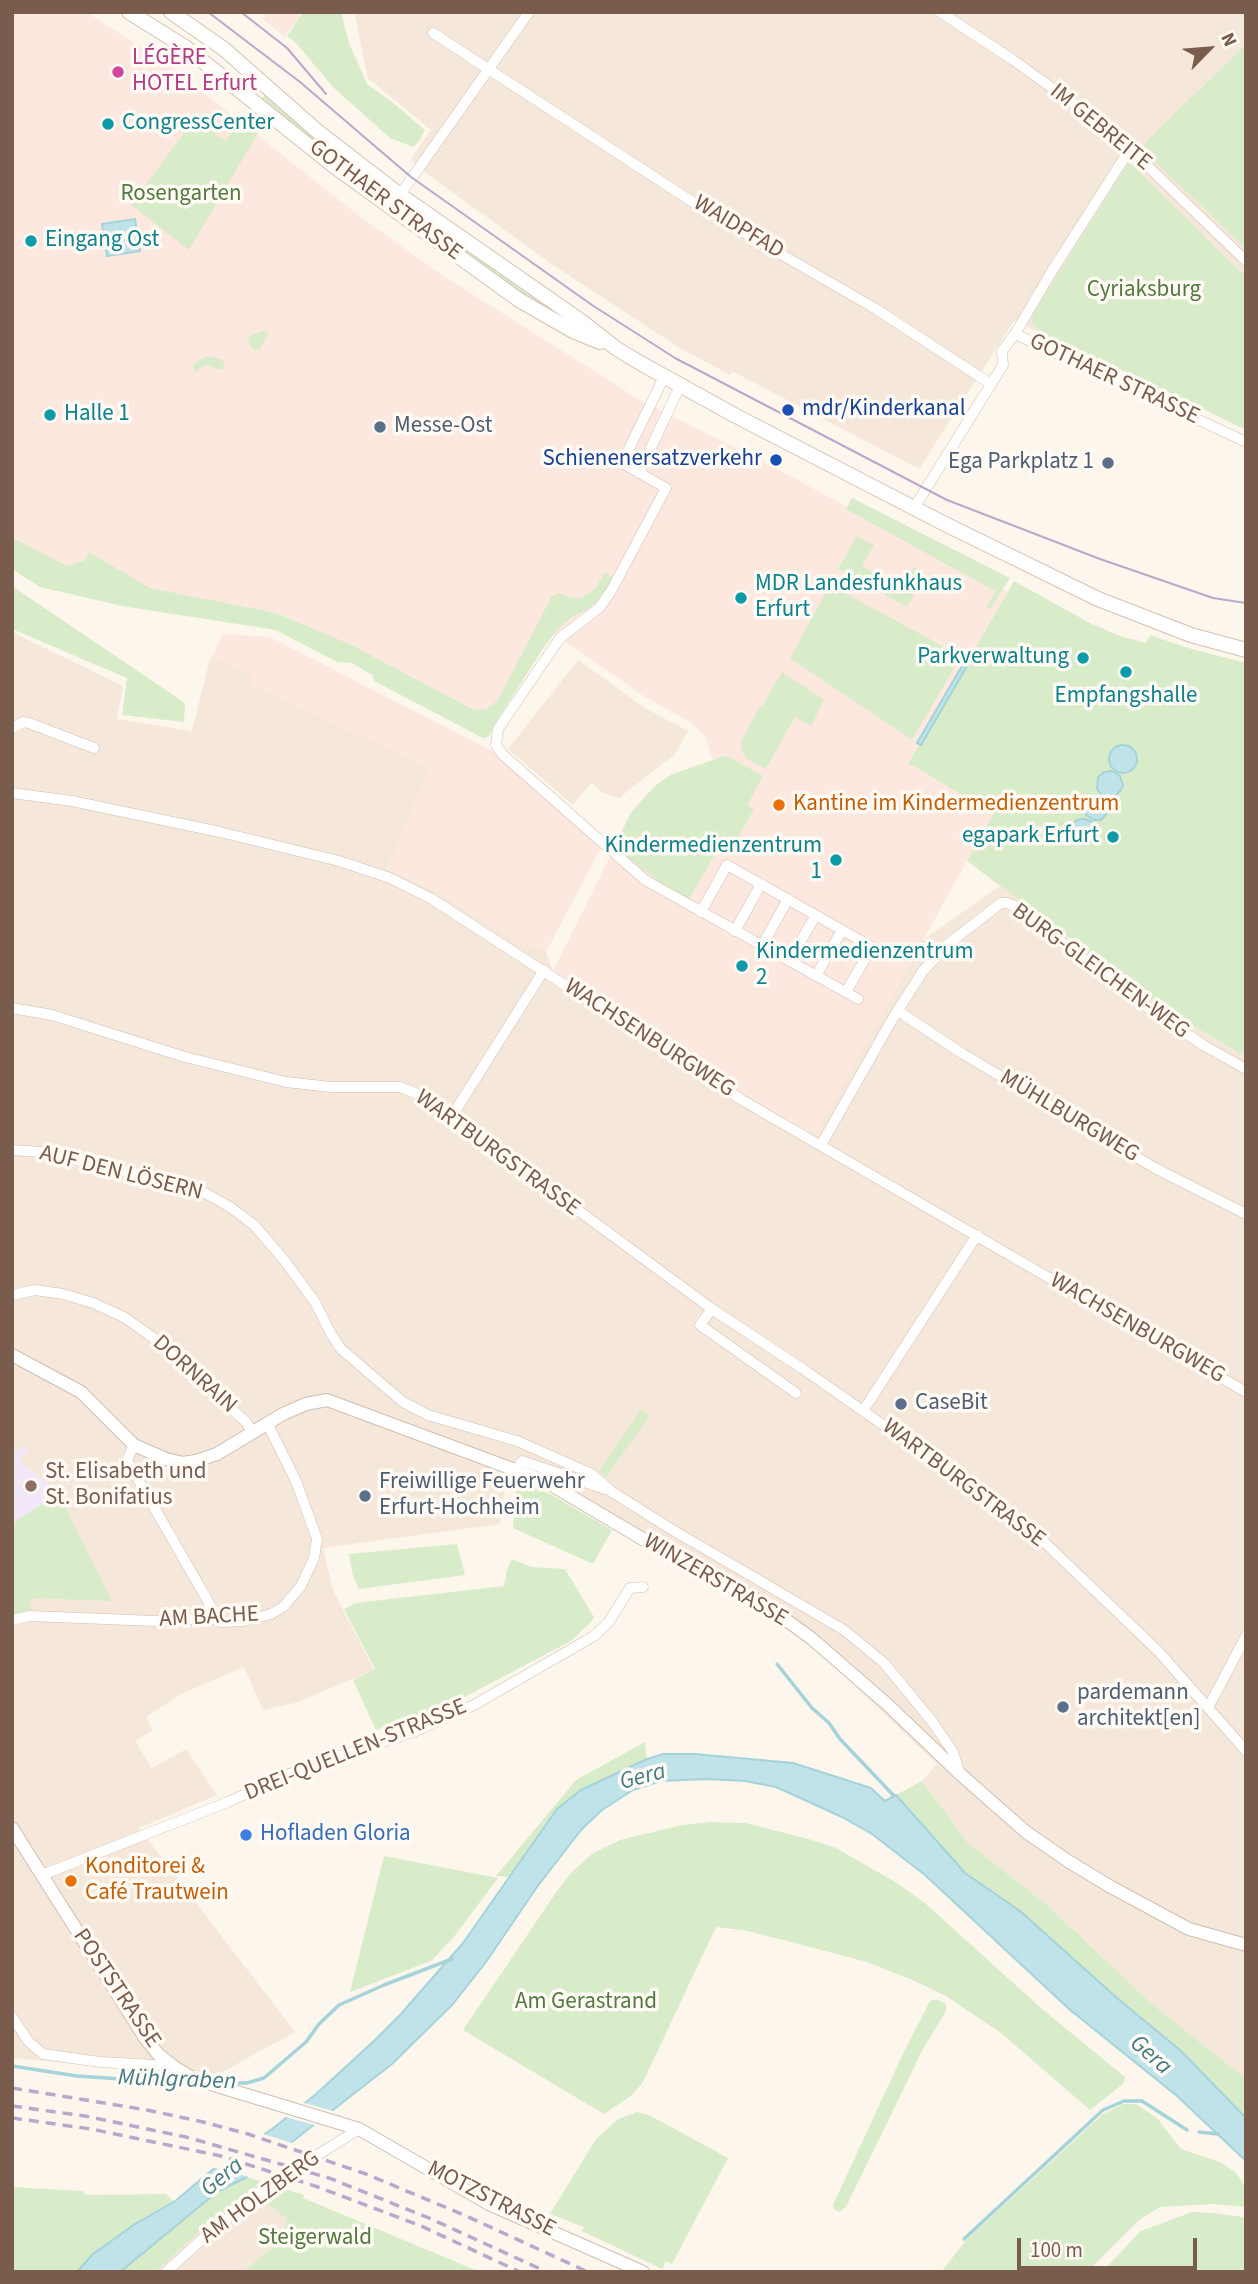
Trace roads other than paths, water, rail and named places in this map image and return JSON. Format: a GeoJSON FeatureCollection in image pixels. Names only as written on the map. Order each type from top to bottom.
{"type":"FeatureCollection","features":[{"type":"Feature","properties":{"kind":"main road","name":"GOTHAER STRASSE"},"geometry":{"type":"LineString","coordinates":[[129,12],[184,47],[334,166],[519,299],[573,331],[617,349]]}},
{"type":"Feature","properties":{"kind":"main road","name":"GOTHAER STRASSE"},"geometry":{"type":"LineString","coordinates":[[171,12],[224,49],[317,131],[400,195],[617,349],[664,377],[914,508],[1098,599],[1170,628],[1240,648]]}},
{"type":"Feature","properties":{"kind":"street"},"geometry":{"type":"LineString","coordinates":[[390,208],[529,12]]}},
{"type":"Feature","properties":{"kind":"street","name":"IM GEBREITE"},"geometry":{"type":"LineString","coordinates":[[940,12],[1094,118],[1246,261]]}},
{"type":"Feature","properties":{"kind":"street","name":"WAIDPFAD"},"geometry":{"type":"LineString","coordinates":[[433,33],[708,212],[876,309],[991,384]]}},
{"type":"Feature","properties":{"kind":"street"},"geometry":{"type":"LineString","coordinates":[[1015,334],[1130,149]]}},
{"type":"Feature","properties":{"kind":"street","name":"GOTHAER STRASSE"},"geometry":{"type":"LineString","coordinates":[[914,508],[1003,365],[1002,351],[1015,334],[1246,442]]}},
{"type":"Feature","properties":{"kind":"street"},"geometry":{"type":"LineString","coordinates":[[664,377],[622,463],[666,488],[611,591],[599,608],[559,638],[498,729],[496,745],[502,754],[645,880],[858,999]]}},
{"type":"Feature","properties":{"kind":"street"},"geometry":{"type":"LineString","coordinates":[[639,472],[680,386]]}},
{"type":"Feature","properties":{"kind":"street"},"geometry":{"type":"LineString","coordinates":[[12,728],[23,722],[29,723],[94,748]]}},
{"type":"Feature","properties":{"kind":"street","name":"WACHSENBURGWEG"},"geometry":{"type":"LineString","coordinates":[[12,793],[72,801],[195,827],[368,870],[390,878],[432,899],[742,1100],[1246,1392]]}},
{"type":"Feature","properties":{"kind":"street"},"geometry":{"type":"LineString","coordinates":[[701,912],[727,865],[872,947],[846,992]]}},
{"type":"Feature","properties":{"kind":"street"},"geometry":{"type":"LineString","coordinates":[[735,931],[761,884]]}},
{"type":"Feature","properties":{"kind":"street"},"geometry":{"type":"LineString","coordinates":[[762,946],[788,899]]}},
{"type":"Feature","properties":{"kind":"street","name":"BURG-GLEICHEN-WEG"},"geometry":{"type":"LineString","coordinates":[[821,1145],[923,971],[934,958],[995,906],[1007,903],[1015,906],[1157,1014],[1203,1045],[1246,1069]]}},
{"type":"Feature","properties":{"kind":"street"},"geometry":{"type":"LineString","coordinates":[[789,961],[816,915]]}},
{"type":"Feature","properties":{"kind":"street"},"geometry":{"type":"LineString","coordinates":[[816,976],[842,930]]}},
{"type":"Feature","properties":{"kind":"street"},"geometry":{"type":"LineString","coordinates":[[452,1116],[544,970]]}},
{"type":"Feature","properties":{"kind":"street","name":"WARTBURGSTRASSE"},"geometry":{"type":"LineString","coordinates":[[12,1007],[52,1015],[185,1058],[286,1082],[331,1087],[400,1087],[423,1096],[712,1309],[982,1493],[1041,1539],[1159,1652],[1246,1751]]}},
{"type":"Feature","properties":{"kind":"street","name":"MÜHLBURGWEG"},"geometry":{"type":"LineString","coordinates":[[898,1011],[963,1054],[1143,1161],[1246,1214]]}},
{"type":"Feature","properties":{"kind":"street","name":"AUF DEN LÖSERN"},"geometry":{"type":"LineString","coordinates":[[12,1150],[41,1152],[177,1183],[205,1193],[230,1207],[254,1225],[284,1260],[315,1302],[331,1334]]}},
{"type":"Feature","properties":{"kind":"street"},"geometry":{"type":"LineString","coordinates":[[863,1411],[977,1235]]}},
{"type":"Feature","properties":{"kind":"street","name":"DORNRAIN"},"geometry":{"type":"LineString","coordinates":[[12,1295],[35,1290],[63,1294],[93,1303],[124,1317],[180,1357],[252,1431]]}},
{"type":"Feature","properties":{"kind":"street"},"geometry":{"type":"LineString","coordinates":[[712,1309],[700,1325],[796,1393]]}},
{"type":"Feature","properties":{"kind":"street","name":"WINZERSTRASSE"},"geometry":{"type":"LineString","coordinates":[[331,1334],[341,1349],[403,1402],[428,1415],[517,1441],[592,1474],[612,1492],[796,1601],[865,1646],[884,1663],[931,1720],[953,1752],[959,1773]]}},
{"type":"Feature","properties":{"kind":"street"},"geometry":{"type":"LineString","coordinates":[[12,1355],[81,1392],[134,1445],[151,1454],[183,1463],[217,1454],[267,1423]]}},
{"type":"Feature","properties":{"kind":"street","name":"WINZERSTRASSE"},"geometry":{"type":"LineString","coordinates":[[267,1423],[306,1404],[327,1400],[545,1481],[678,1559],[749,1595],[782,1617],[888,1705],[1026,1832],[1111,1887],[1189,1930],[1246,1945]]}},
{"type":"Feature","properties":{"kind":"street","name":"AM BACHE"},"geometry":{"type":"LineString","coordinates":[[12,1620],[30,1616],[155,1621],[211,1618],[222,1622],[244,1621],[271,1614],[283,1606],[301,1586],[314,1558],[317,1539],[296,1480],[267,1423]]}},
{"type":"Feature","properties":{"kind":"street"},"geometry":{"type":"LineString","coordinates":[[134,1445],[127,1460],[209,1603],[211,1618]]}},
{"type":"Feature","properties":{"kind":"street","name":"WINZERSTRASSE"},"geometry":{"type":"LineString","coordinates":[[517,1470],[522,1461],[612,1492]]}},
{"type":"Feature","properties":{"kind":"street","name":"DREI-QUELLEN-STRASSE"},"geometry":{"type":"LineString","coordinates":[[41,1875],[228,1802],[298,1770],[416,1731],[474,1704],[594,1636],[608,1623],[629,1588],[643,1587]]}},
{"type":"Feature","properties":{"kind":"street"},"geometry":{"type":"LineString","coordinates":[[1208,1708],[1246,1636]]}},
{"type":"Feature","properties":{"kind":"street","name":"POSTSTRASSE"},"geometry":{"type":"LineString","coordinates":[[12,1828],[145,2038],[158,2054],[194,2079],[342,2125]]}},
{"type":"Feature","properties":{"kind":"street"},"geometry":{"type":"LineString","coordinates":[[12,2017],[29,2042],[43,2054],[100,2062],[173,2066]]}},
{"type":"Feature","properties":{"kind":"street","name":"MOTZSTRASSE"},"geometry":{"type":"LineString","coordinates":[[342,2125],[359,2129],[489,2204],[643,2272]]}},
{"type":"Feature","properties":{"kind":"street","name":"AM HOLZBERG"},"geometry":{"type":"LineString","coordinates":[[166,2272],[265,2188],[359,2129]]}},
{"type":"Feature","properties":{"kind":"water"},"geometry":{"type":"Polygon","coordinates":[[[135,219],[140,251],[107,256],[102,224],[135,219]]]}},
{"type":"Feature","properties":{"kind":"water"},"geometry":{"type":"Polygon","coordinates":[[[966,659],[970,661],[921,745],[917,743],[966,659]]]}},
{"type":"Feature","properties":{"kind":"water"},"geometry":{"type":"Polygon","coordinates":[[[1123,745],[1133,749],[1137,759],[1133,769],[1123,773],[1113,769],[1109,759],[1113,749],[1123,745]]]}},
{"type":"Feature","properties":{"kind":"water"},"geometry":{"type":"Polygon","coordinates":[[[1112,771],[1120,776],[1123,785],[1115,796],[1103,796],[1109,803],[1109,811],[1101,820],[1094,820],[1086,815],[1085,803],[1091,796],[1102,796],[1097,789],[1098,777],[1104,772],[1112,771]]]}},
{"type":"Feature","properties":{"kind":"water"},"geometry":{"type":"Polygon","coordinates":[[[1083,819],[1092,823],[1096,832],[1092,841],[1083,845],[1074,841],[1070,832],[1074,823],[1083,819]]]}},
{"type":"Feature","properties":{"kind":"water","name":"Gera"},"geometry":{"type":"Polygon","coordinates":[[[663,1754],[695,1754],[793,1763],[871,1788],[885,1801],[896,1795],[965,1873],[1020,1911],[1181,2051],[1246,2118],[1246,2161],[1177,2096],[1069,2009],[925,1875],[872,1834],[776,1787],[745,1781],[707,1779],[661,1781],[633,1790],[602,1810],[581,1830],[453,2004],[392,2064],[247,2177],[217,2192],[120,2272],[77,2272],[93,2254],[135,2224],[174,2202],[212,2170],[272,2129],[315,2095],[375,2040],[463,1943],[557,1809],[581,1790],[663,1754]]]}},
{"type":"Feature","properties":{"kind":"waterway"},"geometry":{"type":"LineString","coordinates":[[777,1664],[812,1708],[829,1723],[840,1739],[894,1796]]}},
{"type":"Feature","properties":{"kind":"waterway","name":"Mühlgraben"},"geometry":{"type":"LineString","coordinates":[[227,2083],[247,2083],[264,2078],[306,2042],[319,2024],[339,2005],[452,1959]]}},
{"type":"Feature","properties":{"kind":"waterway","name":"Mühlgraben"},"geometry":{"type":"LineString","coordinates":[[12,2066],[77,2076],[194,2084]]}},
{"type":"Feature","properties":{"kind":"waterway"},"geometry":{"type":"LineString","coordinates":[[964,2239],[1103,2110],[1124,2101],[1142,2101],[1187,2130]]}},
{"type":"Feature","properties":{"kind":"waterway"},"geometry":{"type":"LineString","coordinates":[[1199,2132],[1218,2134]]}},
{"type":"Feature","properties":{"kind":"tram line"},"geometry":{"type":"LineString","coordinates":[[208,12],[300,82],[411,177],[592,305],[675,358],[947,500],[1100,559],[1213,598],[1246,603]]}},
{"type":"Feature","properties":{"kind":"tram line"},"geometry":{"type":"LineString","coordinates":[[241,12],[287,48],[326,94]]}},
{"type":"Feature","properties":{"kind":"railway"},"geometry":{"type":"LineString","coordinates":[[12,2088],[147,2110],[248,2134],[366,2174],[588,2272]]}},
{"type":"Feature","properties":{"kind":"railway"},"geometry":{"type":"LineString","coordinates":[[12,2106],[85,2116],[186,2137],[329,2178],[429,2218],[547,2272]]}},
{"type":"Feature","properties":{"kind":"railway"},"geometry":{"type":"LineString","coordinates":[[12,2118],[91,2129],[221,2156],[318,2187],[421,2226],[520,2272]]}},
{"type":"Feature","properties":{"kind":"place","name":"LÉGÈRE HOTEL Erfurt"},"geometry":{"type":"Point","coordinates":[118,72]}},
{"type":"Feature","properties":{"kind":"place","name":"CongressCenter"},"geometry":{"type":"Point","coordinates":[108,124]}},
{"type":"Feature","properties":{"kind":"place","name":"Eingang Ost"},"geometry":{"type":"Point","coordinates":[31,241]}},
{"type":"Feature","properties":{"kind":"place","name":"mdr/Kinderkanal"},"geometry":{"type":"Point","coordinates":[788,410]}},
{"type":"Feature","properties":{"kind":"place","name":"Halle 1"},"geometry":{"type":"Point","coordinates":[50,415]}},
{"type":"Feature","properties":{"kind":"place","name":"Messe-Ost"},"geometry":{"type":"Point","coordinates":[380,427]}},
{"type":"Feature","properties":{"kind":"place","name":"Schienenersatzverkehr"},"geometry":{"type":"Point","coordinates":[776,460]}},
{"type":"Feature","properties":{"kind":"place","name":"Ega Parkplatz 1"},"geometry":{"type":"Point","coordinates":[1108,463]}},
{"type":"Feature","properties":{"kind":"place","name":"MDR Landesfunkhaus Erfurt"},"geometry":{"type":"Point","coordinates":[741,598]}},
{"type":"Feature","properties":{"kind":"place","name":"Parkverwaltung"},"geometry":{"type":"Point","coordinates":[1083,658]}},
{"type":"Feature","properties":{"kind":"place","name":"Empfangshalle"},"geometry":{"type":"Point","coordinates":[1126,672]}},
{"type":"Feature","properties":{"kind":"place","name":"Kantine im Kindermedienzentrum"},"geometry":{"type":"Point","coordinates":[779,805]}},
{"type":"Feature","properties":{"kind":"place","name":"egapark Erfurt"},"geometry":{"type":"Point","coordinates":[1113,837]}},
{"type":"Feature","properties":{"kind":"place","name":"Kindermedienzentrum 1"},"geometry":{"type":"Point","coordinates":[836,860]}},
{"type":"Feature","properties":{"kind":"place","name":"Kindermedienzentrum 2"},"geometry":{"type":"Point","coordinates":[742,966]}},
{"type":"Feature","properties":{"kind":"place","name":"CaseBit"},"geometry":{"type":"Point","coordinates":[901,1404]}},
{"type":"Feature","properties":{"kind":"place","name":"St. Elisabeth und St. Bonifatius"},"geometry":{"type":"Point","coordinates":[31,1486]}},
{"type":"Feature","properties":{"kind":"place","name":"Freiwillige Feuerwehr Erfurt-Hochheim"},"geometry":{"type":"Point","coordinates":[365,1496]}},
{"type":"Feature","properties":{"kind":"place","name":"pardemann architekt[en]"},"geometry":{"type":"Point","coordinates":[1063,1707]}},
{"type":"Feature","properties":{"kind":"place","name":"Hofladen Gloria"},"geometry":{"type":"Point","coordinates":[246,1835]}},
{"type":"Feature","properties":{"kind":"place","name":"Konditorei & Café Trautwein"},"geometry":{"type":"Point","coordinates":[71,1881]}},
{"type":"Feature","properties":{"kind":"park label","name":"Rosengarten"},"geometry":{"type":"Point","coordinates":[181,195]}},
{"type":"Feature","properties":{"kind":"park label","name":"Cyriaksburg"},"geometry":{"type":"Point","coordinates":[1144,291]}},
{"type":"Feature","properties":{"kind":"park label","name":"Am Gerastrand"},"geometry":{"type":"Point","coordinates":[586,2003]}},
{"type":"Feature","properties":{"kind":"park label","name":"Steigerwald"},"geometry":{"type":"Point","coordinates":[315,2239]}}]}
